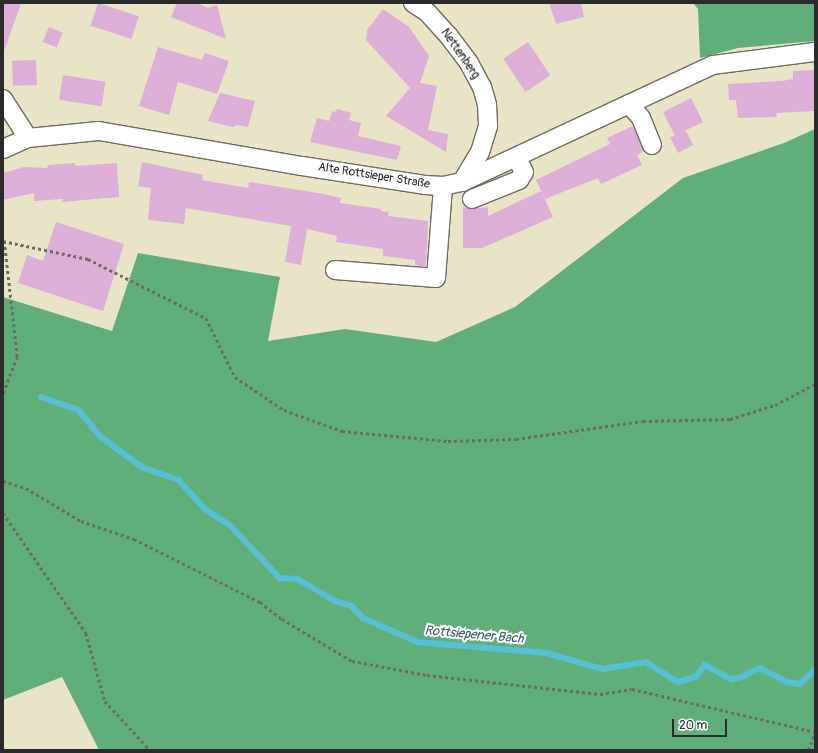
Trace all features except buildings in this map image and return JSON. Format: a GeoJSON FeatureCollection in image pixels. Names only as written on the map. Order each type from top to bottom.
{"type":"FeatureCollection","features":[{"type":"Feature","properties":{"kind":"street","name":"Nettenberg"},"geometry":{"type":"LineString","coordinates":[[413,3],[427,12],[452,41],[482,87],[487,105],[488,126],[480,152],[462,182]]}},
{"type":"Feature","properties":{"kind":"street","name":"Alte Rottsieper Straße"},"geometry":{"type":"LineString","coordinates":[[3,149],[28,138],[98,131],[425,186],[443,186],[462,182],[713,65],[815,52]]}},
{"type":"Feature","properties":{"kind":"street"},"geometry":{"type":"LineString","coordinates":[[3,99],[28,138]]}},
{"type":"Feature","properties":{"kind":"street"},"geometry":{"type":"LineString","coordinates":[[629,104],[641,118],[652,145]]}},
{"type":"Feature","properties":{"kind":"street"},"geometry":{"type":"LineString","coordinates":[[472,199],[519,180],[524,172],[516,157]]}},
{"type":"Feature","properties":{"kind":"street"},"geometry":{"type":"LineString","coordinates":[[335,270],[436,278],[443,186]]}},
{"type":"Feature","properties":{"kind":"path"},"geometry":{"type":"LineString","coordinates":[[3,393],[17,357],[4,241],[88,259],[206,318],[234,377],[284,410],[342,431],[448,441],[516,439],[643,421],[730,419],[775,405],[815,384]]}},
{"type":"Feature","properties":{"kind":"path"},"geometry":{"type":"LineString","coordinates":[[3,481],[26,488],[81,521],[134,539],[260,602],[282,619],[352,660],[427,675],[600,694],[632,689],[815,733],[808,750]]}},
{"type":"Feature","properties":{"kind":"path"},"geometry":{"type":"LineString","coordinates":[[3,513],[86,633],[104,702],[150,750]]}},
{"type":"Feature","properties":{"kind":"green space"},"geometry":{"type":"Polygon","coordinates":[[[693,3],[815,3],[815,41],[738,48],[700,58],[698,9],[693,3]]]}},
{"type":"Feature","properties":{"kind":"green space"},"geometry":{"type":"Polygon","coordinates":[[[815,129],[815,750],[99,750],[62,677],[3,700],[3,297],[112,331],[138,253],[280,277],[268,341],[345,329],[436,342],[515,307],[683,178],[784,143],[815,129]]]}},
{"type":"Feature","properties":{"kind":"waterway","name":"Rottsiepener Bach"},"geometry":{"type":"LineString","coordinates":[[41,397],[79,410],[101,437],[144,468],[179,480],[205,509],[230,525],[280,578],[298,579],[335,601],[352,606],[363,618],[418,642],[547,653],[603,669],[646,662],[678,682],[696,677],[705,665],[731,679],[742,677],[760,668],[787,682],[800,684],[815,670]]}}]}
